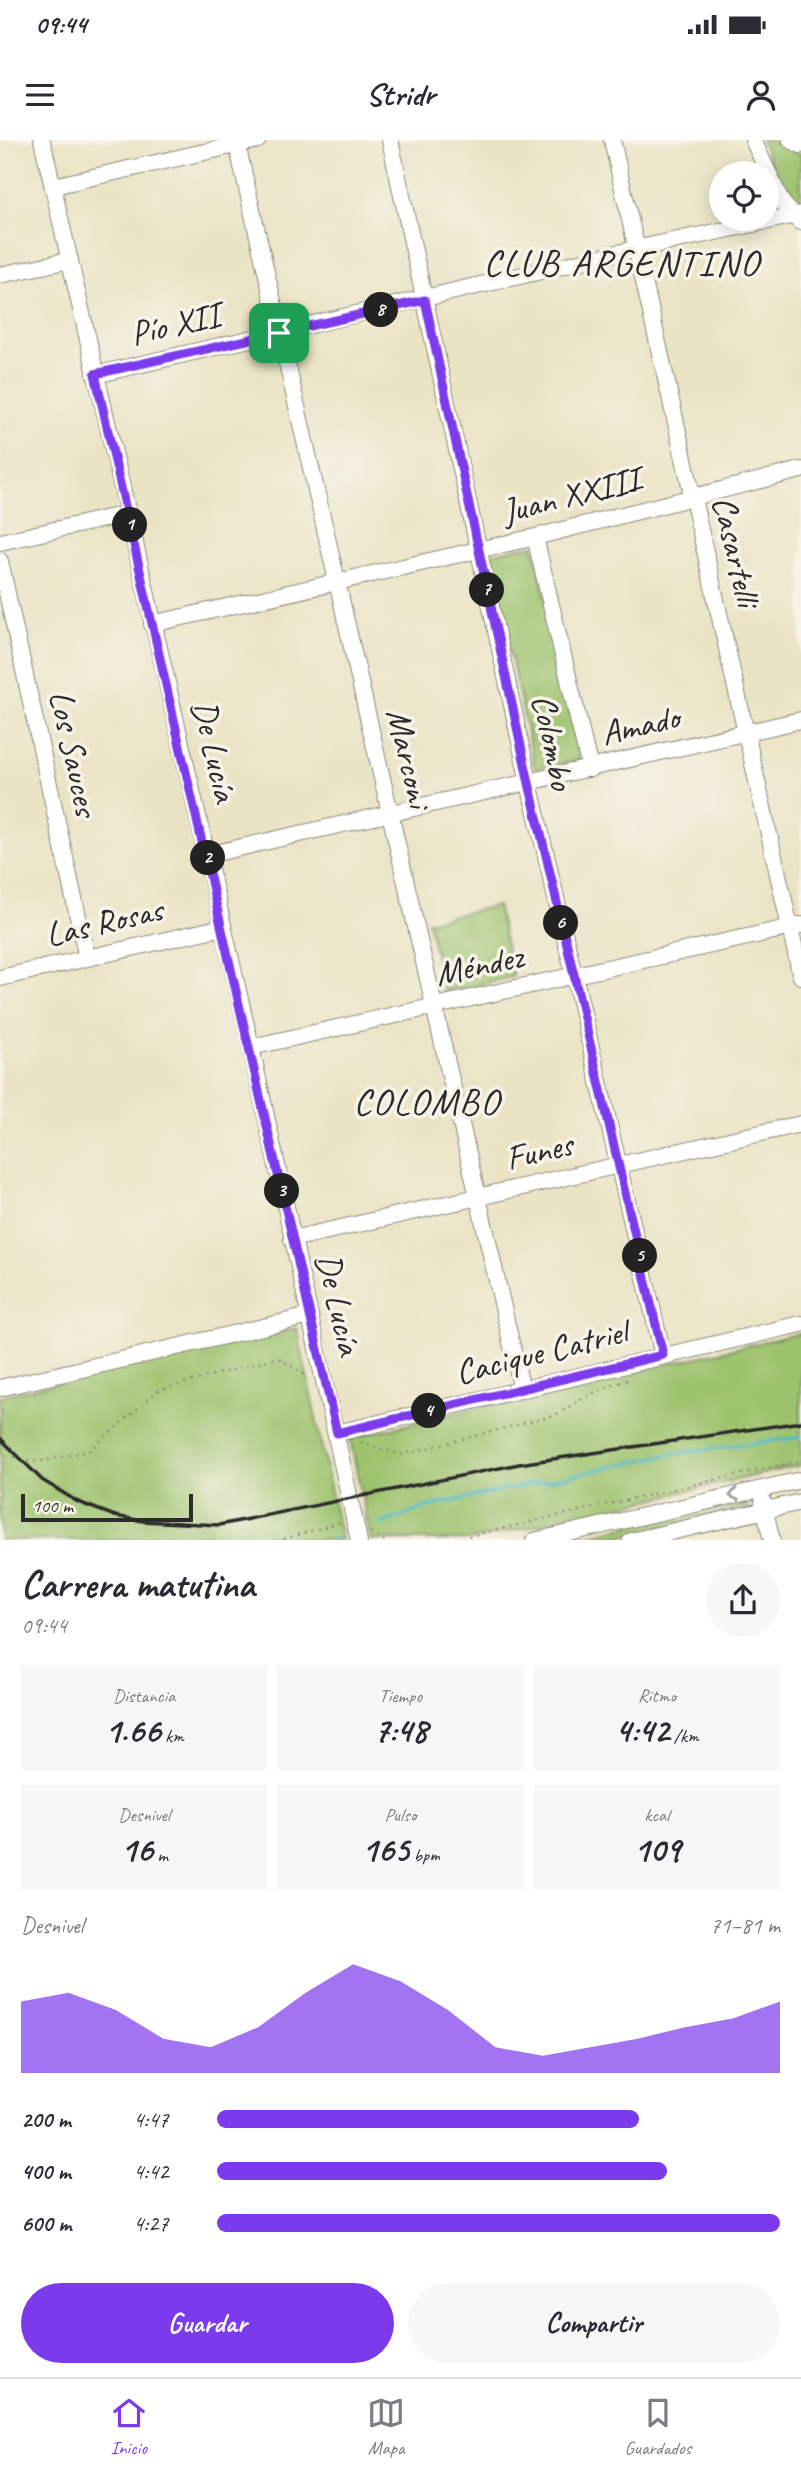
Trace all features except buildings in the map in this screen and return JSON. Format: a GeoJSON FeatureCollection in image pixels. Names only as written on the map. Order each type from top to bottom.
{"type":"FeatureCollection","features":[{"type":"Feature","properties":{"kind":"street","name":"De Lucía"},"geometry":{"type":"LineString","coordinates":[[42,140],[251,1047],[359,1540]]}},
{"type":"Feature","properties":{"kind":"street"},"geometry":{"type":"LineString","coordinates":[[53,186],[237,142],[258,140]]}},
{"type":"Feature","properties":{"kind":"street","name":"Colombo"},"geometry":{"type":"LineString","coordinates":[[390,140],[529,783],[663,1355]]}},
{"type":"Feature","properties":{"kind":"street","name":"Casartelli"},"geometry":{"type":"LineString","coordinates":[[612,140],[744,733],[795,927],[801,976]]}},
{"type":"Feature","properties":{"kind":"street"},"geometry":{"type":"LineString","coordinates":[[753,140],[782,204],[798,217]]}},
{"type":"Feature","properties":{"kind":"street"},"geometry":{"type":"LineString","coordinates":[[791,140],[801,145]]}},
{"type":"Feature","properties":{"kind":"street","name":"Marconi"},"geometry":{"type":"LineString","coordinates":[[237,142],[522,1390]]}},
{"type":"Feature","properties":{"kind":"street","name":"Pío XII"},"geometry":{"type":"LineString","coordinates":[[95,374],[425,300],[635,249],[798,217]]}},
{"type":"Feature","properties":{"kind":"street"},"geometry":{"type":"LineString","coordinates":[[0,275],[70,260]]}},
{"type":"Feature","properties":{"kind":"street","name":"Juan XXIII"},"geometry":{"type":"LineString","coordinates":[[152,624],[535,537],[801,470]]}},
{"type":"Feature","properties":{"kind":"street"},"geometry":{"type":"LineString","coordinates":[[0,542],[127,514]]}},
{"type":"Feature","properties":{"kind":"street","name":"Colombo"},"geometry":{"type":"LineString","coordinates":[[535,537],[590,769]]}},
{"type":"Feature","properties":{"kind":"street","name":"Los Sauces"},"geometry":{"type":"LineString","coordinates":[[0,561],[87,958]]}},
{"type":"Feature","properties":{"kind":"street","name":"Amado"},"geometry":{"type":"LineString","coordinates":[[207,855],[801,720]]}},
{"type":"Feature","properties":{"kind":"street","name":"Las Rosas"},"geometry":{"type":"LineString","coordinates":[[0,978],[223,927]]}},
{"type":"Feature","properties":{"kind":"street","name":"Méndez"},"geometry":{"type":"LineString","coordinates":[[251,1047],[795,927]]}},
{"type":"Feature","properties":{"kind":"street","name":"Funes"},"geometry":{"type":"LineString","coordinates":[[292,1239],[801,1124]]}},
{"type":"Feature","properties":{"kind":"street"},"geometry":{"type":"LineString","coordinates":[[0,1388],[310,1316]]}},
{"type":"Feature","properties":{"kind":"street","name":"Cacique Catriel"},"geometry":{"type":"LineString","coordinates":[[337,1433],[801,1324]]}},
{"type":"Feature","properties":{"kind":"street"},"geometry":{"type":"LineString","coordinates":[[557,1538],[801,1480]]}},
{"type":"Feature","properties":{"kind":"street"},"geometry":{"type":"LineString","coordinates":[[760,1489],[772,1540]]}},
{"type":"Feature","properties":{"kind":"street"},"geometry":{"type":"LineString","coordinates":[[635,1540],[801,1502]]}},
{"type":"Feature","properties":{"kind":"path"},"geometry":{"type":"LineString","coordinates":[[0,1454],[37,1462],[89,1451],[159,1390],[272,1359],[282,1359],[327,1388]]}},
{"type":"Feature","properties":{"kind":"path"},"geometry":{"type":"LineString","coordinates":[[359,1441],[401,1455],[555,1416],[597,1391],[631,1379]]}},
{"type":"Feature","properties":{"kind":"path"},"geometry":{"type":"LineString","coordinates":[[451,1540],[801,1460]]}},
{"type":"Feature","properties":{"kind":"path"},"geometry":{"type":"LineString","coordinates":[[280,1540],[346,1520],[355,1522],[383,1540]]}},
{"type":"Feature","properties":{"kind":"green space"},"geometry":{"type":"Polygon","coordinates":[[[761,140],[770,140],[801,154],[801,208],[786,199],[779,182],[779,161],[770,161],[761,140]]]}},
{"type":"Feature","properties":{"kind":"green space"},"geometry":{"type":"Polygon","coordinates":[[[534,545],[580,760],[535,769],[489,554],[534,545]]]}},
{"type":"Feature","properties":{"kind":"green space"},"geometry":{"type":"Polygon","coordinates":[[[497,906],[513,977],[444,992],[428,921],[497,906]]]}},
{"type":"Feature","properties":{"kind":"green space"},"geometry":{"type":"Polygon","coordinates":[[[297,1328],[341,1540],[0,1540],[0,1396],[297,1328]]]}},
{"type":"Feature","properties":{"kind":"green space"},"geometry":{"type":"Polygon","coordinates":[[[801,1333],[801,1465],[472,1540],[371,1540],[350,1438],[801,1333]]]}},
{"type":"Feature","properties":{"kind":"green space"},"geometry":{"type":"Polygon","coordinates":[[[745,1499],[747,1507],[605,1540],[583,1540],[582,1537],[745,1499]]]}},
{"type":"Feature","properties":{"kind":"waterway"},"geometry":{"type":"LineString","coordinates":[[380,1524],[430,1506],[671,1454],[801,1437]]}},
{"type":"Feature","properties":{"kind":"railway"},"geometry":{"type":"LineString","coordinates":[[0,1438],[42,1480],[78,1502],[115,1516],[143,1521],[219,1525],[519,1464],[801,1422]]}},
{"type":"Feature","properties":{"kind":"district","name":"CLUB ARGENTINO"},"geometry":{"type":"Point","coordinates":[622,262]}},
{"type":"Feature","properties":{"kind":"district","name":"COLOMBO"},"geometry":{"type":"Point","coordinates":[427,1101]}},
{"type":"Feature","properties":{"kind":"route"},"geometry":{"type":"LineString","coordinates":[[425,300],[529,783],[663,1355],[337,1433],[251,1047],[95,374],[279,333],[425,300]]}}]}
